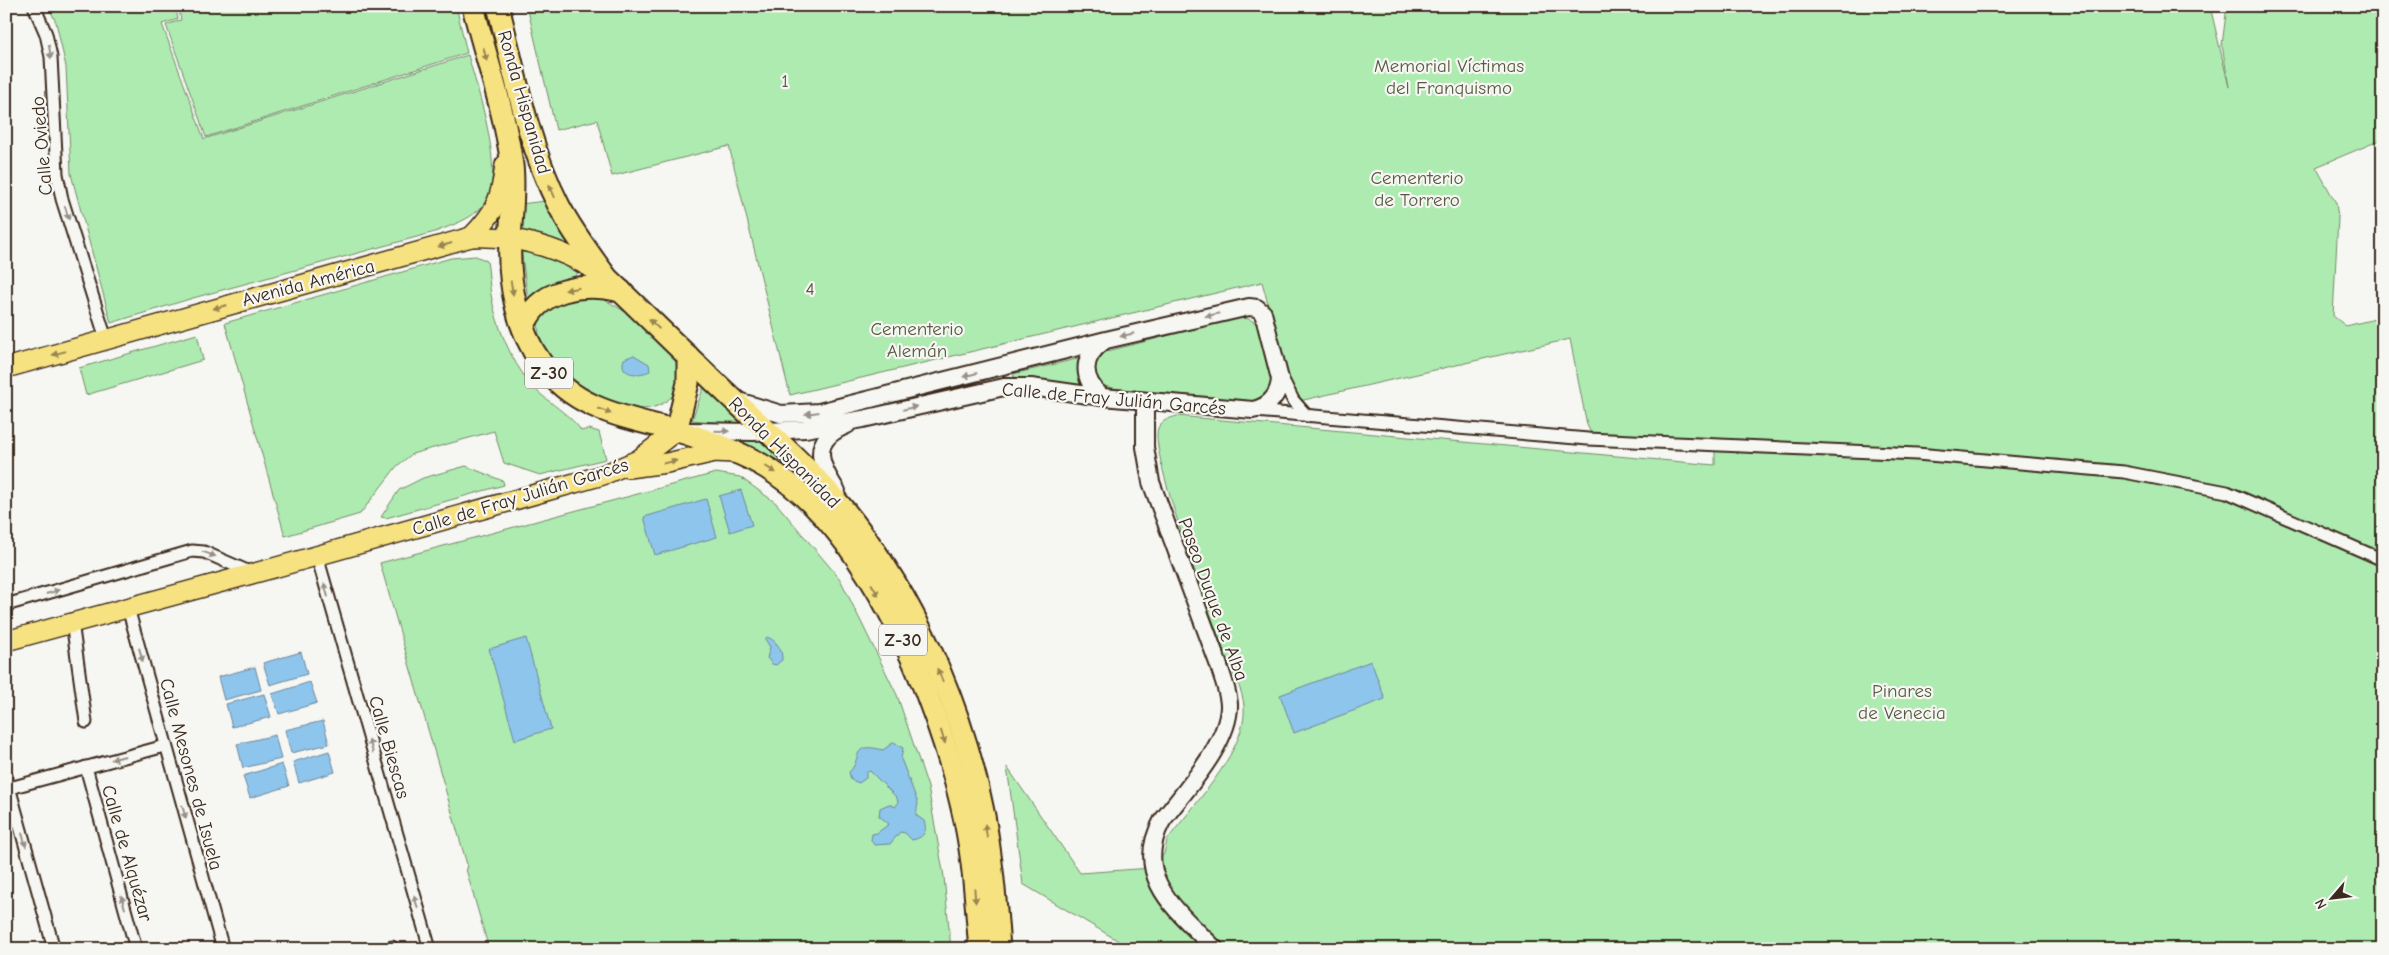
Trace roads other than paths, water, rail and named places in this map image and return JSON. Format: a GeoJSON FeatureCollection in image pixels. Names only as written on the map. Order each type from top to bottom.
{"type":"FeatureCollection","features":[{"type":"Feature","properties":{"kind":"highway","name":"Ronda Hispanidad"},"geometry":{"type":"LineString","coordinates":[[474,6],[508,144],[513,174],[510,239],[512,286],[523,328],[532,350],[548,373],[583,402],[618,416],[676,431],[740,454],[782,477],[803,495],[837,534],[872,584],[913,661],[935,712],[953,766],[964,816],[974,881],[980,949]]}},
{"type":"Feature","properties":{"kind":"highway","name":"Ronda Hispanidad"},"geometry":{"type":"LineString","coordinates":[[498,6],[524,110],[543,169],[569,223],[614,285],[812,474],[864,536],[905,602],[931,653],[952,703],[972,767],[984,816],[992,867],[999,949]]}},
{"type":"Feature","properties":{"kind":"highway"},"geometry":{"type":"LineString","coordinates":[[523,328],[535,307],[549,296],[560,292],[614,285]]}},
{"type":"Feature","properties":{"kind":"highway"},"geometry":{"type":"LineString","coordinates":[[676,431],[688,383],[688,356]]}},
{"type":"Feature","properties":{"kind":"main road"},"geometry":{"type":"LineString","coordinates":[[472,237],[491,216],[500,198],[508,144]]}},
{"type":"Feature","properties":{"kind":"main road","name":"Avenida América"},"geometry":{"type":"LineString","coordinates":[[7,366],[472,237],[510,239],[557,250],[584,263],[614,285]]}},
{"type":"Feature","properties":{"kind":"main road","name":"Calle de Fray Julián Garcés"},"geometry":{"type":"LineString","coordinates":[[6,641],[253,574],[621,469],[648,453],[676,431]]}},
{"type":"Feature","properties":{"kind":"main road"},"geometry":{"type":"LineString","coordinates":[[621,469],[667,463],[715,452],[740,454]]}},
{"type":"Feature","properties":{"kind":"street","name":"Calle Oviedo"},"geometry":{"type":"LineString","coordinates":[[34,6],[46,34],[51,57],[57,174],[62,199],[106,340]]}},
{"type":"Feature","properties":{"kind":"street","name":"Calle de Fray Julián Garcés"},"geometry":{"type":"LineString","coordinates":[[676,431],[767,432],[805,429],[863,419],[1004,386],[1031,387],[1102,397],[1253,410],[1265,406],[1276,395],[1279,385],[1279,372],[1265,318],[1260,310],[1254,307],[1106,340],[819,412],[782,414],[750,406],[731,398]]}},
{"type":"Feature","properties":{"kind":"street"},"geometry":{"type":"LineString","coordinates":[[1102,397],[1090,384],[1086,370],[1091,355],[1106,340]]}},
{"type":"Feature","properties":{"kind":"street"},"geometry":{"type":"LineString","coordinates":[[1279,372],[1293,400],[1307,416]]}},
{"type":"Feature","properties":{"kind":"street","name":"Paseo Duque de Alba"},"geometry":{"type":"LineString","coordinates":[[1145,401],[1145,447],[1151,482],[1220,671],[1229,704],[1221,740],[1162,821],[1155,834],[1151,858],[1152,868],[1162,891],[1170,903],[1215,949]]}},
{"type":"Feature","properties":{"kind":"street"},"geometry":{"type":"LineString","coordinates":[[1253,410],[1588,439],[1917,454],[2124,472],[2227,492],[2383,560]]}},
{"type":"Feature","properties":{"kind":"street"},"geometry":{"type":"LineString","coordinates":[[863,419],[833,432],[823,443],[820,456],[827,477],[864,536]]}},
{"type":"Feature","properties":{"kind":"street"},"geometry":{"type":"LineString","coordinates":[[6,605],[192,551],[204,552],[253,574]]}},
{"type":"Feature","properties":{"kind":"street","name":"Calle Biescas"},"geometry":{"type":"LineString","coordinates":[[317,556],[430,949]]}},
{"type":"Feature","properties":{"kind":"street","name":"Calle Mesones de Isuela"},"geometry":{"type":"LineString","coordinates":[[128,608],[223,949]]}},
{"type":"Feature","properties":{"kind":"street"},"geometry":{"type":"LineString","coordinates":[[72,622],[86,722]]}},
{"type":"Feature","properties":{"kind":"street"},"geometry":{"type":"LineString","coordinates":[[8,788],[165,746]]}},
{"type":"Feature","properties":{"kind":"street","name":"Calle de Alquézar"},"geometry":{"type":"LineString","coordinates":[[86,767],[136,949]]}},
{"type":"Feature","properties":{"kind":"street"},"geometry":{"type":"LineString","coordinates":[[6,776],[54,949]]}},
{"type":"Feature","properties":{"kind":"water"},"geometry":{"type":"Polygon","coordinates":[[[634,355],[649,364],[650,371],[635,374],[624,369],[624,359],[634,355]]]}},
{"type":"Feature","properties":{"kind":"water"},"geometry":{"type":"Polygon","coordinates":[[[741,490],[752,525],[730,532],[719,496],[741,490]]]}},
{"type":"Feature","properties":{"kind":"water"},"geometry":{"type":"Polygon","coordinates":[[[706,499],[717,537],[655,555],[644,517],[706,499]]]}},
{"type":"Feature","properties":{"kind":"water"},"geometry":{"type":"Polygon","coordinates":[[[767,637],[776,643],[780,649],[782,660],[776,665],[772,664],[767,658],[770,647],[765,639],[767,637]]]}},
{"type":"Feature","properties":{"kind":"water"},"geometry":{"type":"Polygon","coordinates":[[[526,638],[551,729],[515,740],[489,649],[526,638]]]}},
{"type":"Feature","properties":{"kind":"water"},"geometry":{"type":"Polygon","coordinates":[[[301,652],[307,674],[270,685],[263,663],[301,652]]]}},
{"type":"Feature","properties":{"kind":"water"},"geometry":{"type":"Polygon","coordinates":[[[1371,661],[1385,699],[1294,733],[1280,695],[1371,661]]]}},
{"type":"Feature","properties":{"kind":"water"},"geometry":{"type":"Polygon","coordinates":[[[255,667],[261,690],[224,700],[218,677],[255,667]]]}},
{"type":"Feature","properties":{"kind":"water"},"geometry":{"type":"Polygon","coordinates":[[[310,682],[317,703],[279,714],[272,694],[310,682]]]}},
{"type":"Feature","properties":{"kind":"water"},"geometry":{"type":"Polygon","coordinates":[[[264,694],[271,717],[232,727],[226,704],[264,694]]]}},
{"type":"Feature","properties":{"kind":"water"},"geometry":{"type":"Polygon","coordinates":[[[323,721],[329,744],[291,753],[285,730],[323,721]]]}},
{"type":"Feature","properties":{"kind":"water"},"geometry":{"type":"Polygon","coordinates":[[[275,735],[281,759],[243,768],[237,744],[275,735]]]}},
{"type":"Feature","properties":{"kind":"water"},"geometry":{"type":"Polygon","coordinates":[[[894,742],[903,748],[901,759],[918,803],[916,815],[924,821],[925,831],[922,836],[912,840],[905,833],[900,832],[890,844],[874,845],[871,840],[872,834],[877,833],[889,824],[879,816],[880,808],[889,804],[895,807],[898,803],[897,798],[870,771],[866,773],[866,778],[859,783],[851,780],[849,772],[861,750],[872,748],[883,750],[894,742]]]}},
{"type":"Feature","properties":{"kind":"water"},"geometry":{"type":"Polygon","coordinates":[[[329,751],[335,772],[299,783],[293,762],[329,751]]]}},
{"type":"Feature","properties":{"kind":"water"},"geometry":{"type":"Polygon","coordinates":[[[282,764],[289,786],[250,798],[243,776],[282,764]]]}},
{"type":"Feature","properties":{"kind":"park label","name":"Memorial Víctimas del Franquismo"},"geometry":{"type":"Point","coordinates":[1449,76]}},
{"type":"Feature","properties":{"kind":"park label","name":"1"},"geometry":{"type":"Point","coordinates":[785,80]}},
{"type":"Feature","properties":{"kind":"park label","name":"Cementerio de Torrero"},"geometry":{"type":"Point","coordinates":[1417,188]}},
{"type":"Feature","properties":{"kind":"park label","name":"4"},"geometry":{"type":"Point","coordinates":[810,288]}},
{"type":"Feature","properties":{"kind":"park label","name":"Cementerio Alemán"},"geometry":{"type":"Point","coordinates":[917,339]}},
{"type":"Feature","properties":{"kind":"park label","name":"Pinares de Venecia"},"geometry":{"type":"Point","coordinates":[1902,701]}}]}
